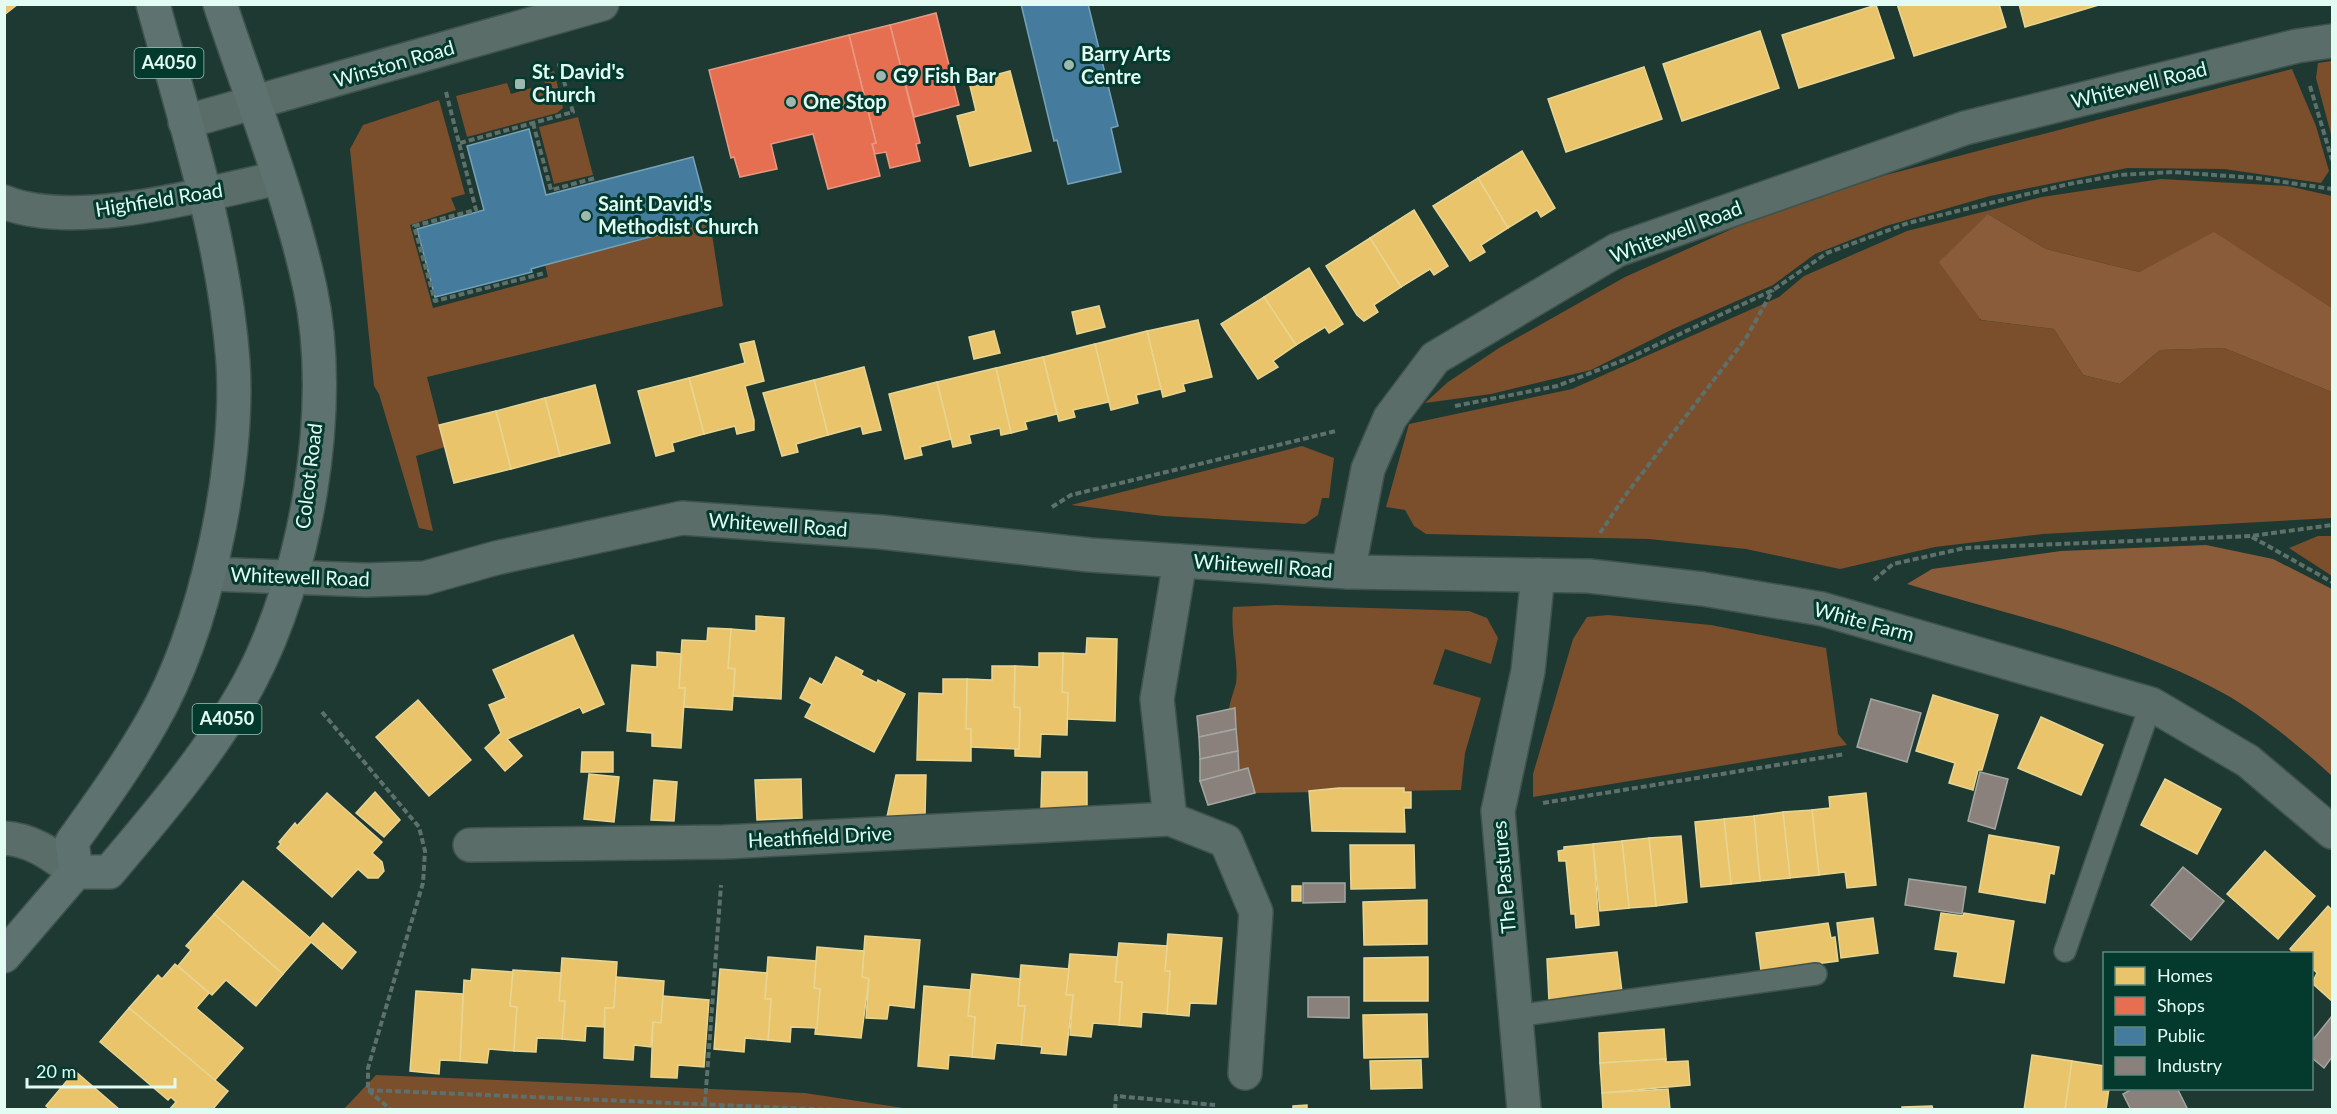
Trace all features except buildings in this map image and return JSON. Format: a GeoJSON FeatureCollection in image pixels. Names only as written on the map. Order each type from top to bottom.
{"type":"FeatureCollection","features":[{"type":"Feature","properties":{"kind":"main road","name":"A4050"},"geometry":{"type":"LineString","coordinates":[[76,872],[72,842],[116,781],[153,720],[182,660],[209,574],[229,462],[233,381],[220,269],[205,194],[153,4]]}},
{"type":"Feature","properties":{"kind":"main road","name":"Colcot Road"},"geometry":{"type":"LineString","coordinates":[[76,872],[109,872],[219,734],[250,682],[272,631],[305,525],[315,448],[318,367],[310,290],[278,178],[220,4]]}},
{"type":"Feature","properties":{"kind":"main road"},"geometry":{"type":"LineString","coordinates":[[4,956],[76,872]]}},
{"type":"Feature","properties":{"kind":"street","name":"Winston Road"},"geometry":{"type":"LineString","coordinates":[[185,122],[253,105],[602,4]]}},
{"type":"Feature","properties":{"kind":"street","name":"Whitewell Road"},"geometry":{"type":"LineString","coordinates":[[209,574],[290,578],[425,578],[496,558],[682,518],[881,532],[1079,554],[1348,572],[1368,469],[1390,418],[1436,358],[1617,250],[1965,128],[2297,45],[2332,41]]}},
{"type":"Feature","properties":{"kind":"street","name":"Highfield Road"},"geometry":{"type":"LineString","coordinates":[[4,202],[60,212],[111,211],[278,178]]}},
{"type":"Feature","properties":{"kind":"street"},"geometry":{"type":"LineString","coordinates":[[1170,819],[1157,699],[1180,561]]}},
{"type":"Feature","properties":{"kind":"street","name":"White Farm"},"geometry":{"type":"LineString","coordinates":[[1348,572],[1589,576],[1702,589],[1822,609],[2151,704],[2248,761],[2332,832]]}},
{"type":"Feature","properties":{"kind":"street","name":"The Pastures"},"geometry":{"type":"LineString","coordinates":[[1524,1110],[1498,811],[1528,671],[1538,575]]}},
{"type":"Feature","properties":{"kind":"street","name":"Heathfield Drive"},"geometry":{"type":"LineString","coordinates":[[470,845],[724,842],[1170,819],[1226,841],[1256,912],[1245,1074]]}},
{"type":"Feature","properties":{"kind":"street"},"geometry":{"type":"LineString","coordinates":[[4,838],[23,839],[37,845],[76,872]]}},
{"type":"Feature","properties":{"kind":"lane"},"geometry":{"type":"LineString","coordinates":[[2065,951],[2151,704]]}},
{"type":"Feature","properties":{"kind":"lane"},"geometry":{"type":"LineString","coordinates":[[1516,1016],[1816,974]]}},
{"type":"Feature","properties":{"kind":"path"},"geometry":{"type":"LineString","coordinates":[[460,143],[573,112],[546,20]]}},
{"type":"Feature","properties":{"kind":"path"},"geometry":{"type":"LineString","coordinates":[[2297,45],[2332,160]]}},
{"type":"Feature","properties":{"kind":"path"},"geometry":{"type":"LineString","coordinates":[[447,97],[476,210],[414,226],[435,301],[545,273]]}},
{"type":"Feature","properties":{"kind":"path"},"geometry":{"type":"LineString","coordinates":[[533,123],[551,190],[595,178]]}},
{"type":"Feature","properties":{"kind":"path"},"geometry":{"type":"LineString","coordinates":[[1045,511],[1071,495],[1390,418],[1557,386],[1629,357],[1773,290],[1827,253],[1908,223],[2069,184],[2118,176],[2174,172],[2256,178],[2332,189]]}},
{"type":"Feature","properties":{"kind":"path"},"geometry":{"type":"LineString","coordinates":[[1589,576],[1593,542],[1627,493],[1746,338],[1773,290]]}},
{"type":"Feature","properties":{"kind":"path"},"geometry":{"type":"LineString","coordinates":[[1822,609],[1866,586],[1893,564],[1965,548],[2251,536],[2332,525]]}},
{"type":"Feature","properties":{"kind":"path"},"geometry":{"type":"LineString","coordinates":[[2251,536],[2332,582]]}},
{"type":"Feature","properties":{"kind":"path"},"geometry":{"type":"LineString","coordinates":[[322,712],[419,827],[425,850],[423,883],[368,1068],[368,1090],[391,1110]]}},
{"type":"Feature","properties":{"kind":"path"},"geometry":{"type":"LineString","coordinates":[[1498,811],[1845,754]]}},
{"type":"Feature","properties":{"kind":"path"},"geometry":{"type":"LineString","coordinates":[[705,1102],[724,842]]}},
{"type":"Feature","properties":{"kind":"path"},"geometry":{"type":"LineString","coordinates":[[1115,1110],[1116,1096],[1217,1106],[1236,1096],[1245,1074]]}},
{"type":"Feature","properties":{"kind":"path"},"geometry":{"type":"LineString","coordinates":[[368,1090],[705,1102],[837,1110]]}},
{"type":"Feature","properties":{"kind":"path"},"geometry":{"type":"LineString","coordinates":[[722,1103],[722,1110]]}},
{"type":"Feature","properties":{"kind":"shaded area"},"geometry":{"type":"Polygon","coordinates":[[[2332,61],[2332,138],[2316,78],[2318,63],[2332,61]]]}},
{"type":"Feature","properties":{"kind":"shaded area"},"geometry":{"type":"Polygon","coordinates":[[[2292,69],[2316,126],[2329,171],[2321,183],[2224,169],[2127,168],[1990,196],[1886,226],[1815,254],[1773,285],[1673,329],[1591,370],[1491,394],[1425,403],[1448,382],[1499,348],[1625,277],[1754,219],[1886,175],[2292,69]]]}},
{"type":"Feature","properties":{"kind":"shaded area"},"geometry":{"type":"Polygon","coordinates":[[[554,71],[563,108],[557,113],[467,137],[456,96],[507,83],[511,94],[545,84],[543,73],[554,71]]]}},
{"type":"Feature","properties":{"kind":"shaded area"},"geometry":{"type":"Polygon","coordinates":[[[439,100],[465,194],[451,198],[456,210],[410,225],[433,308],[548,277],[545,265],[710,221],[723,306],[427,377],[445,447],[416,456],[433,531],[419,528],[379,394],[374,386],[350,149],[363,125],[439,100]]]}},
{"type":"Feature","properties":{"kind":"shaded area"},"geometry":{"type":"Polygon","coordinates":[[[578,117],[593,175],[554,184],[539,127],[578,117]]]}},
{"type":"Feature","properties":{"kind":"shaded area"},"geometry":{"type":"Polygon","coordinates":[[[2161,179],[2288,186],[2332,196],[2332,308],[2214,233],[2139,272],[2046,249],[1988,214],[1980,320],[2054,329],[2083,375],[2120,384],[2160,350],[2224,348],[2332,392],[2332,518],[2043,534],[1935,547],[1840,569],[1746,549],[1649,539],[1426,534],[1414,526],[1405,510],[1386,507],[1409,424],[1572,389],[1779,297],[1804,276],[1907,231],[2042,197],[2161,179]]]}},
{"type":"Feature","properties":{"kind":"shaded area"},"geometry":{"type":"Polygon","coordinates":[[[1988,214],[2046,249],[2139,272],[2214,232],[2332,308],[2332,392],[2224,348],[2160,350],[2120,384],[2083,375],[2054,329],[1981,320],[1939,262],[1988,214]]]}},
{"type":"Feature","properties":{"kind":"shaded area"},"geometry":{"type":"Polygon","coordinates":[[[1302,446],[1334,458],[1329,498],[1322,498],[1318,515],[1305,524],[1163,516],[1071,505],[1302,446]]]}},
{"type":"Feature","properties":{"kind":"shaded area"},"geometry":{"type":"Polygon","coordinates":[[[2318,536],[2332,536],[2332,576],[2289,548],[2318,536]]]}},
{"type":"Feature","properties":{"kind":"shaded area"},"geometry":{"type":"Polygon","coordinates":[[[2206,545],[2273,559],[2332,589],[2332,776],[2251,710],[2186,674],[2148,658],[2068,631],[1907,584],[1932,569],[2061,551],[2206,545]]]}},
{"type":"Feature","properties":{"kind":"shaded area"},"geometry":{"type":"Polygon","coordinates":[[[1275,605],[1469,611],[1487,618],[1498,638],[1491,664],[1445,649],[1433,684],[1481,698],[1465,753],[1461,790],[1255,793],[1248,769],[1239,771],[1235,708],[1229,710],[1237,675],[1233,607],[1275,605]]]}},
{"type":"Feature","properties":{"kind":"shaded area"},"geometry":{"type":"Polygon","coordinates":[[[1608,615],[1711,625],[1826,648],[1838,734],[1847,745],[1533,797],[1533,774],[1573,639],[1587,617],[1608,615]]]}},
{"type":"Feature","properties":{"kind":"shaded area"},"geometry":{"type":"Polygon","coordinates":[[[376,1075],[805,1093],[910,1109],[344,1109],[376,1075]]]}},
{"type":"Feature","properties":{"kind":"place","name":"Barry Arts Centre"},"geometry":{"type":"Point","coordinates":[1069,65]}},
{"type":"Feature","properties":{"kind":"place","name":"G9 Fish Bar"},"geometry":{"type":"Point","coordinates":[881,76]}},
{"type":"Feature","properties":{"kind":"place","name":"St. David's Church"},"geometry":{"type":"Point","coordinates":[520,84]}},
{"type":"Feature","properties":{"kind":"place","name":"One Stop"},"geometry":{"type":"Point","coordinates":[791,102]}},
{"type":"Feature","properties":{"kind":"place","name":"Saint David's Methodist Church"},"geometry":{"type":"Point","coordinates":[586,216]}}]}
